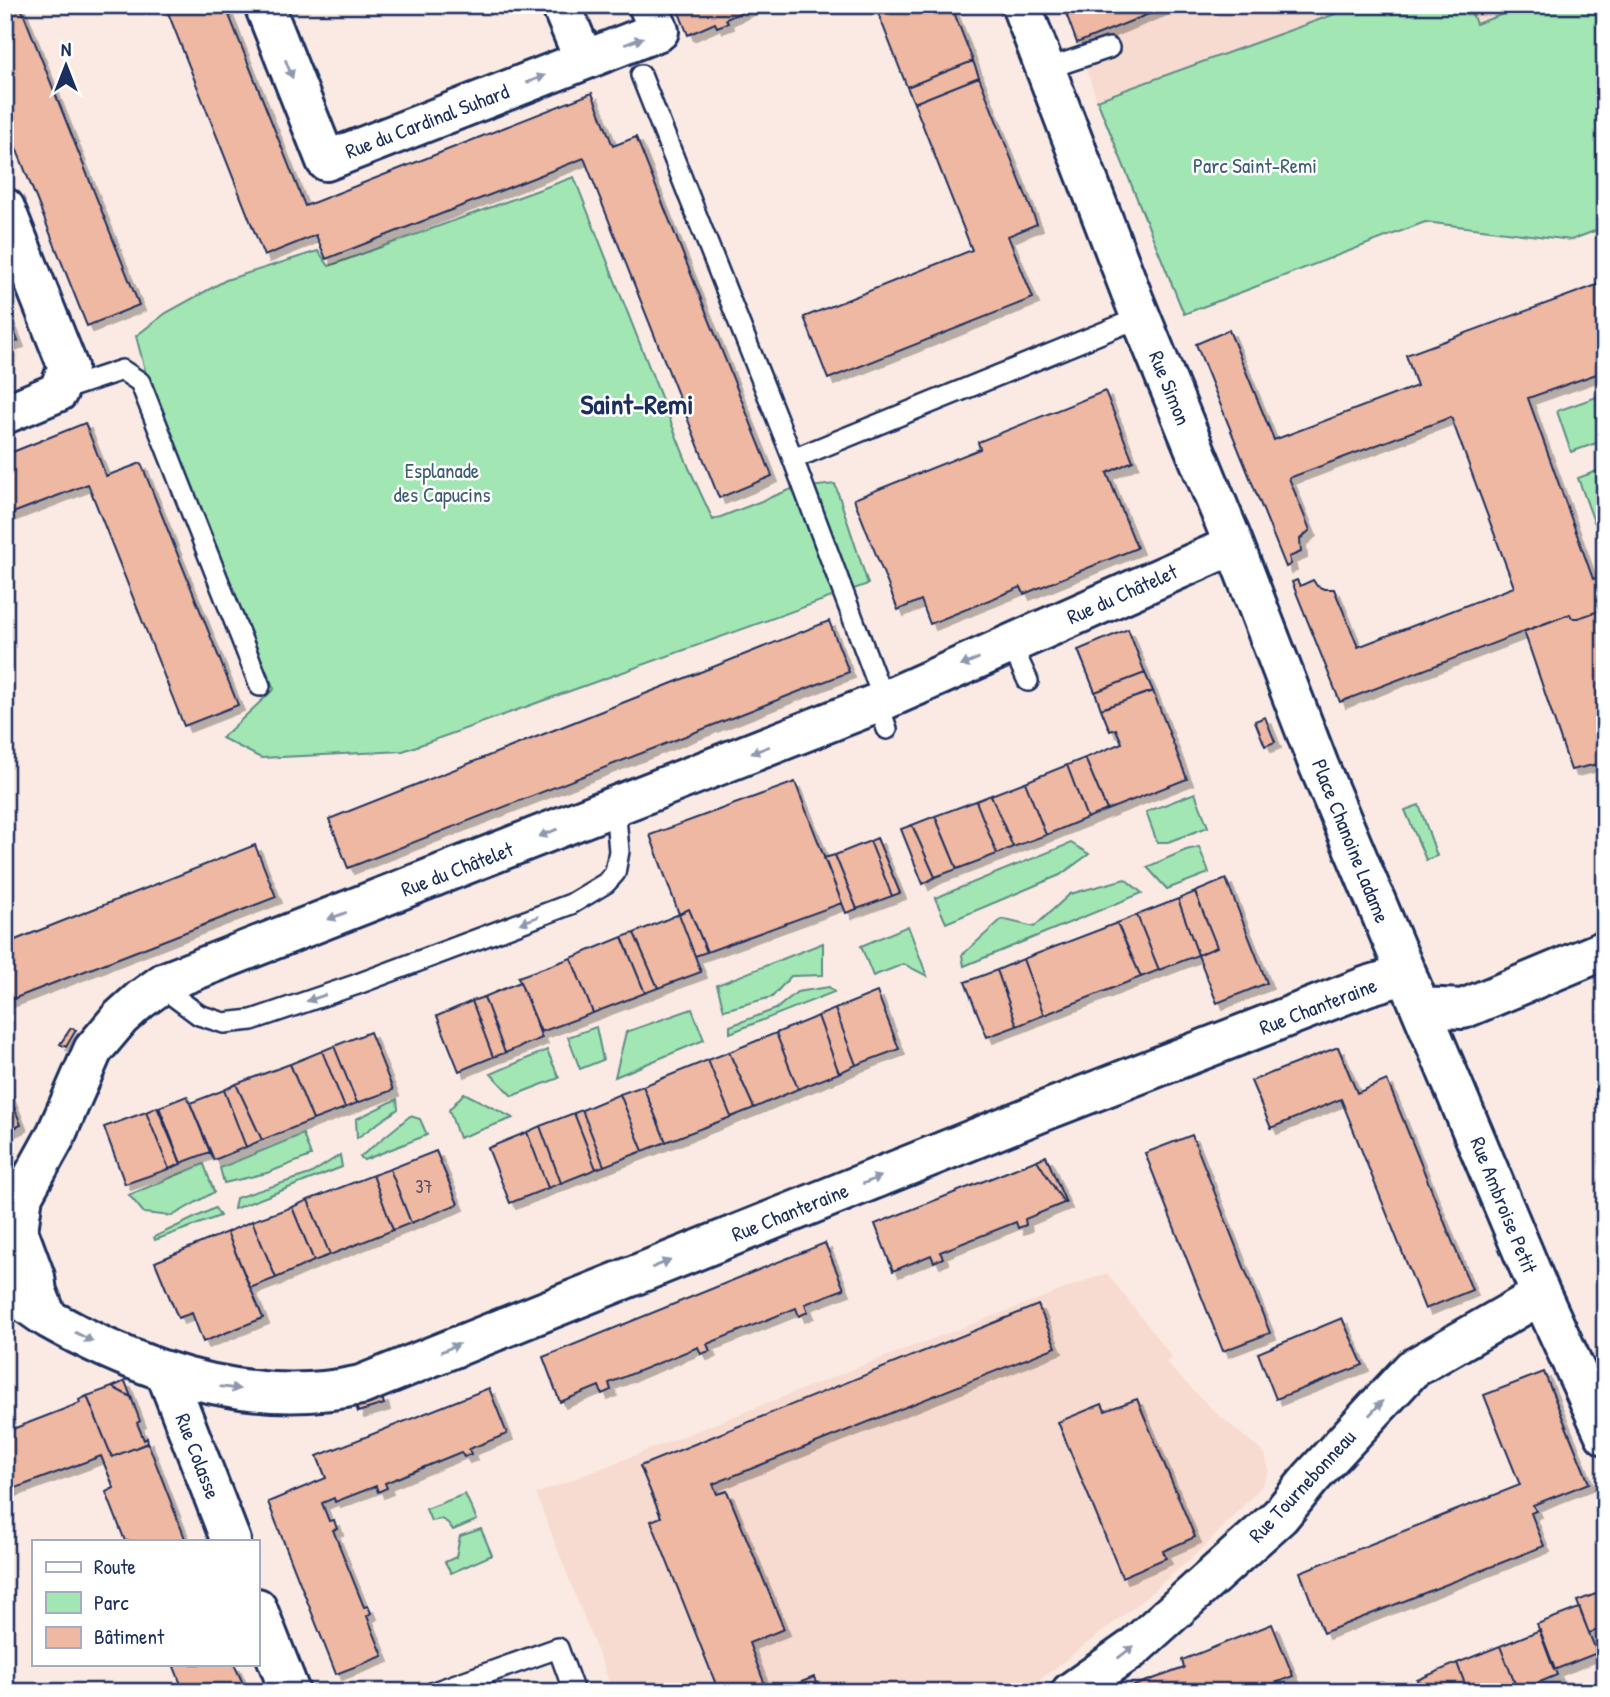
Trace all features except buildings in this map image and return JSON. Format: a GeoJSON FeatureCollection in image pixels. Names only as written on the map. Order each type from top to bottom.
{"type":"FeatureCollection","features":[{"type":"Feature","properties":{"kind":"street","name":"Rue du Cardinal Suhard"},"geometry":{"type":"LineString","coordinates":[[264,5],[326,161],[659,31],[648,5]]}},
{"type":"Feature","properties":{"kind":"street"},"geometry":{"type":"LineString","coordinates":[[561,5],[584,60]]}},
{"type":"Feature","properties":{"kind":"street","name":"Rue Simon"},"geometry":{"type":"LineString","coordinates":[[1021,5],[1296,708]]}},
{"type":"Feature","properties":{"kind":"street"},"geometry":{"type":"LineString","coordinates":[[5,208],[68,368],[58,392],[5,414]]}},
{"type":"Feature","properties":{"kind":"street","name":"Rue du Châtelet"},"geometry":{"type":"LineString","coordinates":[[14,1203],[55,1137],[93,1051],[120,1018],[160,986],[615,806],[883,711],[1011,644],[1234,545]]}},
{"type":"Feature","properties":{"kind":"street","name":"Place Chanoine Ladame"},"geometry":{"type":"LineString","coordinates":[[1296,708],[1414,990]]}},
{"type":"Feature","properties":{"kind":"street","name":"Rue Chanteraine"},"geometry":{"type":"LineString","coordinates":[[5,1287],[47,1317],[103,1347],[165,1371],[216,1386],[249,1391],[333,1391],[361,1385],[1049,1109],[1367,986],[1414,990],[1464,1009],[1605,950]]}},
{"type":"Feature","properties":{"kind":"street","name":"Rue Ambroise Petit"},"geometry":{"type":"LineString","coordinates":[[1414,990],[1541,1294],[1605,1435]]}},
{"type":"Feature","properties":{"kind":"street"},"geometry":{"type":"LineString","coordinates":[[14,1203],[18,1231],[47,1317]]}},
{"type":"Feature","properties":{"kind":"street","name":"Rue Tournebonneau"},"geometry":{"type":"LineString","coordinates":[[1071,1692],[1132,1649],[1280,1516],[1311,1478],[1412,1369],[1541,1294]]}},
{"type":"Feature","properties":{"kind":"street","name":"Rue Colasse"},"geometry":{"type":"LineString","coordinates":[[165,1371],[231,1540]]}},
{"type":"Feature","properties":{"kind":"street"},"geometry":{"type":"LineString","coordinates":[[259,1613],[290,1692]]}},
{"type":"Feature","properties":{"kind":"lane"},"geometry":{"type":"LineString","coordinates":[[1046,69],[1109,48]]}},
{"type":"Feature","properties":{"kind":"lane"},"geometry":{"type":"LineString","coordinates":[[641,75],[793,459],[883,711]]}},
{"type":"Feature","properties":{"kind":"lane"},"geometry":{"type":"LineString","coordinates":[[793,459],[1141,317]]}},
{"type":"Feature","properties":{"kind":"lane"},"geometry":{"type":"LineString","coordinates":[[58,392],[121,370],[140,382],[260,686]]}},
{"type":"Feature","properties":{"kind":"lane"},"geometry":{"type":"LineString","coordinates":[[1011,644],[1028,681]]}},
{"type":"Feature","properties":{"kind":"lane"},"geometry":{"type":"LineString","coordinates":[[160,986],[200,1015],[225,1023],[252,1020],[355,985],[570,904],[606,883],[615,873],[619,851],[615,806]]}},
{"type":"Feature","properties":{"kind":"lane"},"geometry":{"type":"LineString","coordinates":[[434,1692],[558,1648],[574,1692]]}},
{"type":"Feature","properties":{"kind":"shaded area"},"geometry":{"type":"Polygon","coordinates":[[[1064,5],[1360,5],[1097,100],[1064,5]]]}},
{"type":"Feature","properties":{"kind":"shaded area"},"geometry":{"type":"Polygon","coordinates":[[[1469,5],[1528,5],[1475,24],[1469,5]]]}},
{"type":"Feature","properties":{"kind":"shaded area"},"geometry":{"type":"Polygon","coordinates":[[[5,308],[18,341],[19,354],[14,369],[5,377],[5,308]]]}},
{"type":"Feature","properties":{"kind":"shaded area"},"geometry":{"type":"Polygon","coordinates":[[[1107,1273],[1172,1357],[1166,1363],[1213,1410],[1265,1454],[1269,1471],[1261,1487],[1207,1544],[1138,1604],[1024,1692],[613,1692],[536,1494],[1107,1273]]]}},
{"type":"Feature","properties":{"kind":"green space","name":"Parc Saint-Remi"},"geometry":{"type":"Polygon","coordinates":[[[1360,5],[1469,5],[1476,24],[1528,5],[1605,5],[1605,227],[1571,240],[1425,222],[1184,314],[1097,100],[1360,5]]]}},
{"type":"Feature","properties":{"kind":"green space","name":"Esplanade des Capucins"},"geometry":{"type":"Polygon","coordinates":[[[574,177],[689,468],[713,520],[792,489],[835,484],[868,584],[403,751],[261,758],[222,738],[274,689],[150,389],[136,336],[166,313],[226,280],[318,251],[329,266],[574,177]]]}},
{"type":"Feature","properties":{"kind":"green space"},"geometry":{"type":"Polygon","coordinates":[[[1605,394],[1605,440],[1571,452],[1557,411],[1605,394]]]}},
{"type":"Feature","properties":{"kind":"green space"},"geometry":{"type":"Polygon","coordinates":[[[1605,468],[1605,518],[1594,522],[1578,478],[1605,468]]]}},
{"type":"Feature","properties":{"kind":"green space"},"geometry":{"type":"Polygon","coordinates":[[[1195,793],[1208,827],[1168,842],[1157,842],[1146,812],[1195,793]]]}},
{"type":"Feature","properties":{"kind":"green space"},"geometry":{"type":"Polygon","coordinates":[[[1419,805],[1437,856],[1426,860],[1405,810],[1419,805]]]}},
{"type":"Feature","properties":{"kind":"green space"},"geometry":{"type":"Polygon","coordinates":[[[1071,843],[1089,854],[1060,875],[946,923],[935,898],[1071,843]]]}},
{"type":"Feature","properties":{"kind":"green space"},"geometry":{"type":"Polygon","coordinates":[[[1199,847],[1209,873],[1167,889],[1147,867],[1186,850],[1199,847]]]}},
{"type":"Feature","properties":{"kind":"green space"},"geometry":{"type":"Polygon","coordinates":[[[1125,879],[1142,893],[964,966],[962,955],[1002,919],[1034,927],[1070,894],[1125,879]]]}},
{"type":"Feature","properties":{"kind":"green space"},"geometry":{"type":"Polygon","coordinates":[[[908,926],[927,976],[904,964],[873,976],[861,946],[908,926]]]}},
{"type":"Feature","properties":{"kind":"green space"},"geometry":{"type":"Polygon","coordinates":[[[823,943],[823,975],[791,976],[772,997],[724,1010],[717,985],[823,943]]]}},
{"type":"Feature","properties":{"kind":"green space"},"geometry":{"type":"Polygon","coordinates":[[[829,987],[834,992],[730,1033],[730,1026],[776,1009],[797,992],[829,987]]]}},
{"type":"Feature","properties":{"kind":"green space"},"geometry":{"type":"Polygon","coordinates":[[[692,1009],[704,1040],[615,1077],[626,1032],[692,1009]]]}},
{"type":"Feature","properties":{"kind":"green space"},"geometry":{"type":"Polygon","coordinates":[[[596,1027],[603,1060],[580,1069],[568,1037],[596,1027]]]}},
{"type":"Feature","properties":{"kind":"green space"},"geometry":{"type":"Polygon","coordinates":[[[547,1050],[559,1078],[512,1096],[491,1074],[547,1050]]]}},
{"type":"Feature","properties":{"kind":"green space"},"geometry":{"type":"Polygon","coordinates":[[[464,1093],[513,1118],[459,1138],[449,1110],[464,1093]]]}},
{"type":"Feature","properties":{"kind":"green space"},"geometry":{"type":"Polygon","coordinates":[[[397,1099],[398,1109],[357,1138],[356,1119],[397,1099]]]}},
{"type":"Feature","properties":{"kind":"green space"},"geometry":{"type":"Polygon","coordinates":[[[410,1116],[420,1119],[427,1135],[364,1160],[360,1157],[410,1116]]]}},
{"type":"Feature","properties":{"kind":"green space"},"geometry":{"type":"Polygon","coordinates":[[[303,1134],[311,1156],[267,1173],[224,1183],[220,1168],[303,1134]]]}},
{"type":"Feature","properties":{"kind":"green space"},"geometry":{"type":"Polygon","coordinates":[[[340,1155],[342,1167],[234,1209],[236,1198],[310,1174],[340,1155]]]}},
{"type":"Feature","properties":{"kind":"green space"},"geometry":{"type":"Polygon","coordinates":[[[204,1164],[214,1192],[172,1216],[144,1213],[129,1195],[204,1164]]]}},
{"type":"Feature","properties":{"kind":"green space"},"geometry":{"type":"Polygon","coordinates":[[[215,1208],[220,1216],[155,1240],[154,1237],[215,1208]]]}},
{"type":"Feature","properties":{"kind":"green space"},"geometry":{"type":"Polygon","coordinates":[[[465,1494],[477,1520],[453,1530],[441,1519],[431,1521],[426,1509],[465,1494]]]}},
{"type":"Feature","properties":{"kind":"green space"},"geometry":{"type":"Polygon","coordinates":[[[481,1529],[492,1555],[451,1573],[445,1562],[456,1557],[460,1536],[481,1529]]]}},
{"type":"Feature","properties":{"kind":"district","name":"Saint-Remi"},"geometry":{"type":"Point","coordinates":[637,404]}}]}
